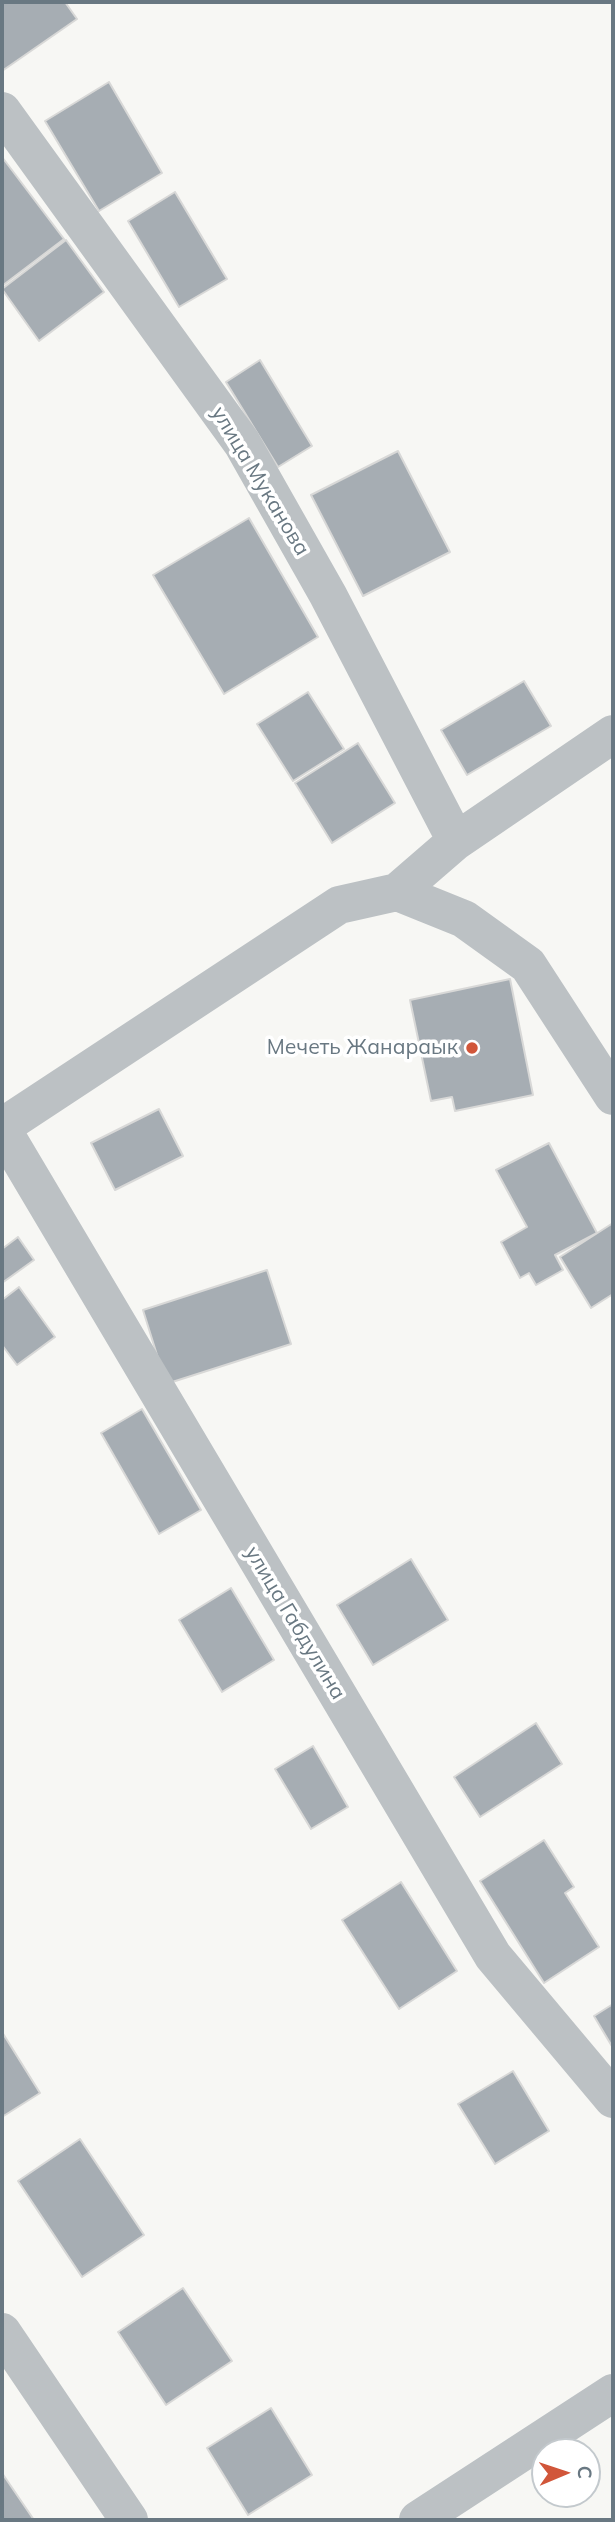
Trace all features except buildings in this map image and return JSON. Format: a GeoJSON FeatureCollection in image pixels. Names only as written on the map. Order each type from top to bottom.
{"type":"FeatureCollection","features":[{"type":"Feature","properties":{"kind":"street","name":"улица Муканова"},"geometry":{"type":"LineString","coordinates":[[2,111],[242,443],[328,595],[456,841]]}},
{"type":"Feature","properties":{"kind":"street"},"geometry":{"type":"LineString","coordinates":[[2,1128],[339,905],[397,892],[456,841],[613,734]]}},
{"type":"Feature","properties":{"kind":"street"},"geometry":{"type":"LineString","coordinates":[[397,892],[464,919],[528,965],[613,1096]]}},
{"type":"Feature","properties":{"kind":"street","name":"улица Габдулина"},"geometry":{"type":"LineString","coordinates":[[2,1128],[493,1956],[613,2099]]}},
{"type":"Feature","properties":{"kind":"street"},"geometry":{"type":"LineString","coordinates":[[2,2332],[129,2520]]}},
{"type":"Feature","properties":{"kind":"street"},"geometry":{"type":"LineString","coordinates":[[418,2520],[613,2393]]}},
{"type":"Feature","properties":{"kind":"place","name":"Мечеть Жанараык"},"geometry":{"type":"Point","coordinates":[472,1048]}}]}
